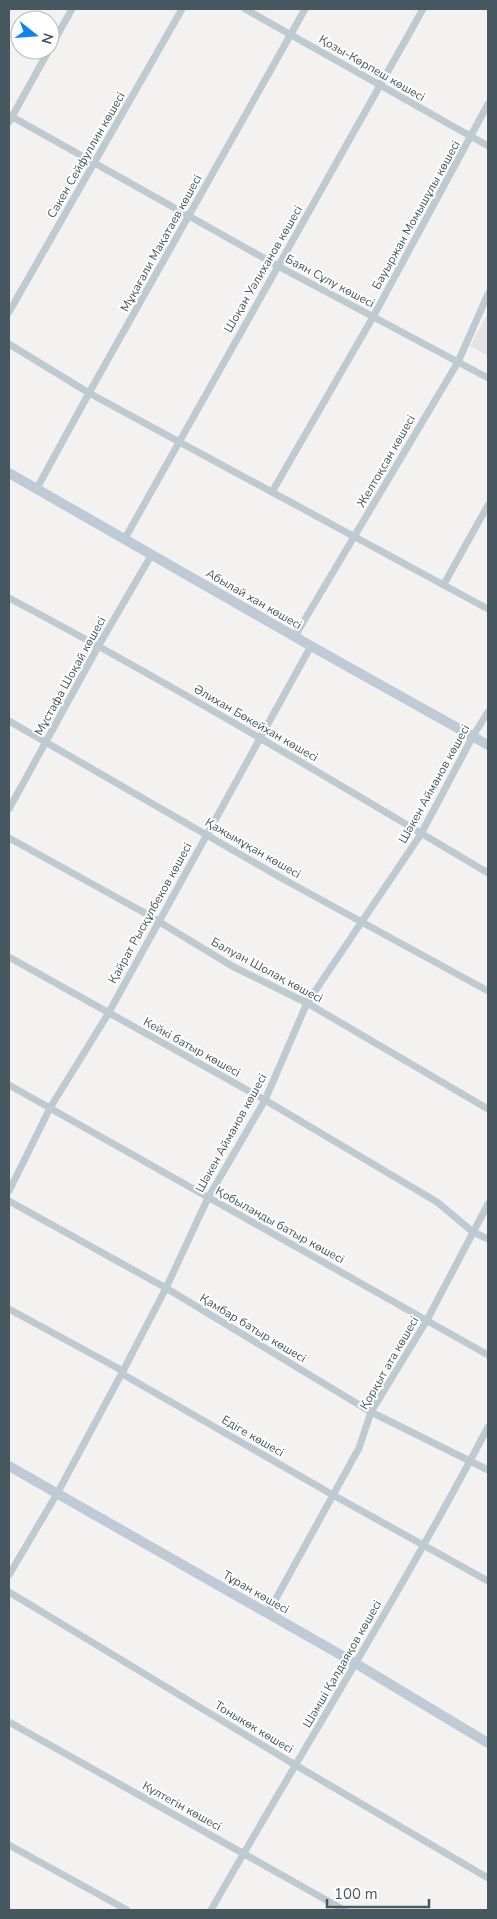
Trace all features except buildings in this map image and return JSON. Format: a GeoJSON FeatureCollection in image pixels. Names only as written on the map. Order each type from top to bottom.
{"type":"FeatureCollection","features":[{"type":"Feature","properties":{"kind":"street"},"geometry":{"type":"LineString","coordinates":[[60,30],[72,9]]}},
{"type":"Feature","properties":{"kind":"street","name":"Сәкен Сейфуллин көшесі"},"geometry":{"type":"LineString","coordinates":[[9,312],[182,9]]}},
{"type":"Feature","properties":{"kind":"street","name":"Қозы-Көрпеш көшесі"},"geometry":{"type":"LineString","coordinates":[[245,9],[488,146]]}},
{"type":"Feature","properties":{"kind":"street","name":"Мұқағали Мақатаев көшесі"},"geometry":{"type":"LineString","coordinates":[[37,488],[304,9]]}},
{"type":"Feature","properties":{"kind":"street","name":"Шоқан Уәлиханов көшесі"},"geometry":{"type":"LineString","coordinates":[[124,540],[424,9]]}},
{"type":"Feature","properties":{"kind":"street"},"geometry":{"type":"LineString","coordinates":[[10,118],[43,60]]}},
{"type":"Feature","properties":{"kind":"street","name":"Бауыржан Момышұлы көшесі"},"geometry":{"type":"LineString","coordinates":[[272,492],[373,316],[472,137],[488,104]]}},
{"type":"Feature","properties":{"kind":"street","name":"Баян Сұлу көшесі"},"geometry":{"type":"LineString","coordinates":[[10,118],[278,266],[488,378]]}},
{"type":"Feature","properties":{"kind":"street","name":"Желтоқсан көшесі"},"geometry":{"type":"LineString","coordinates":[[295,636],[458,362],[488,294]]}},
{"type":"Feature","properties":{"kind":"street"},"geometry":{"type":"LineString","coordinates":[[9,344],[89,393],[488,609]]}},
{"type":"Feature","properties":{"kind":"street","name":"Абылай хан көшесі"},"geometry":{"type":"LineString","coordinates":[[9,473],[311,646],[488,744]]}},
{"type":"Feature","properties":{"kind":"street"},"geometry":{"type":"LineString","coordinates":[[444,584],[488,505]]}},
{"type":"Feature","properties":{"kind":"street","name":"Мұстафа Шоқай көшесі"},"geometry":{"type":"LineString","coordinates":[[9,809],[99,645],[152,554]]}},
{"type":"Feature","properties":{"kind":"street","name":"Әлихан Бөкейхан көшесі"},"geometry":{"type":"LineString","coordinates":[[9,598],[99,645],[488,873]]}},
{"type":"Feature","properties":{"kind":"street","name":"Қайрат Рысқұлбеков көшесі"},"geometry":{"type":"LineString","coordinates":[[9,1191],[50,1108],[108,1014],[311,646]]}},
{"type":"Feature","properties":{"kind":"street","name":"Шәкен Айманов көшесі"},"geometry":{"type":"LineString","coordinates":[[9,1574],[58,1492],[166,1288],[208,1198],[265,1100],[307,1003],[422,834],[473,736],[488,712]]}},
{"type":"Feature","properties":{"kind":"street","name":"Қажымұқан көшесі"},"geometry":{"type":"LineString","coordinates":[[9,721],[283,878],[488,991]]}},
{"type":"Feature","properties":{"kind":"street","name":"Балуан Шолақ көшесі"},"geometry":{"type":"LineString","coordinates":[[9,838],[158,921],[232,966],[307,1003],[488,1108]]}},
{"type":"Feature","properties":{"kind":"street","name":"Кейкі батыр көшесі"},"geometry":{"type":"LineString","coordinates":[[9,958],[265,1100],[437,1202],[473,1232],[488,1239]]}},
{"type":"Feature","properties":{"kind":"street","name":"Қобыланды батыр көшесі"},"geometry":{"type":"LineString","coordinates":[[9,1085],[488,1355]]}},
{"type":"Feature","properties":{"kind":"street","name":"Қамбар батыр көшесі"},"geometry":{"type":"LineString","coordinates":[[9,1200],[166,1288],[371,1412],[488,1470]]}},
{"type":"Feature","properties":{"kind":"street","name":"Қорқыт ата көшесі"},"geometry":{"type":"LineString","coordinates":[[268,1613],[359,1448],[371,1412],[427,1320],[488,1204]]}},
{"type":"Feature","properties":{"kind":"street","name":"Едіге көшесі"},"geometry":{"type":"LineString","coordinates":[[9,1309],[123,1371],[124,1375],[488,1581]]}},
{"type":"Feature","properties":{"kind":"street","name":"Шәмші Қалдаяқов көшесі"},"geometry":{"type":"LineString","coordinates":[[211,1910],[297,1766],[424,1545],[488,1427]]}},
{"type":"Feature","properties":{"kind":"street","name":"Тұран көшесі"},"geometry":{"type":"LineString","coordinates":[[9,1466],[58,1492],[355,1663],[488,1743]]}},
{"type":"Feature","properties":{"kind":"street","name":"Тоныкөк көшесі"},"geometry":{"type":"LineString","coordinates":[[9,1592],[297,1766],[488,1878]]}},
{"type":"Feature","properties":{"kind":"street","name":"Күлтегін көшесі"},"geometry":{"type":"LineString","coordinates":[[9,1722],[344,1910]]}},
{"type":"Feature","properties":{"kind":"street"},"geometry":{"type":"LineString","coordinates":[[9,1845],[127,1910]]}},
{"type":"Feature","properties":{"kind":"shaded area"},"geometry":{"type":"Polygon","coordinates":[[[488,313],[488,356],[470,346],[488,313]]]}}]}
